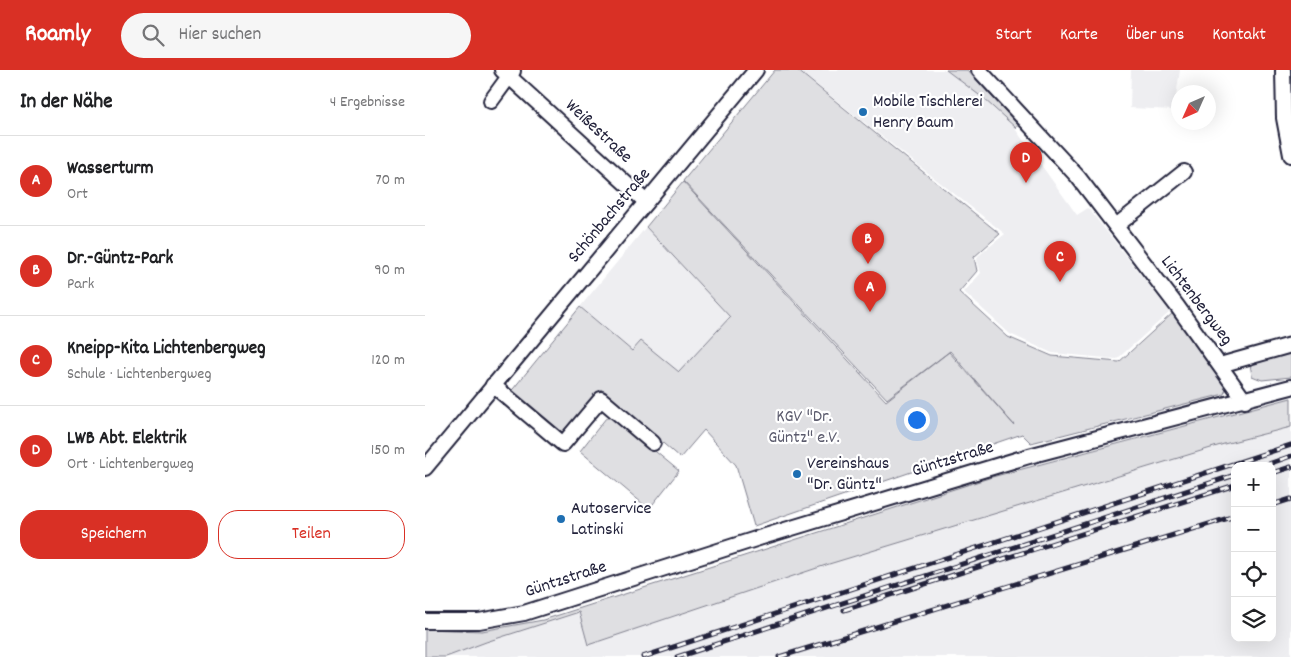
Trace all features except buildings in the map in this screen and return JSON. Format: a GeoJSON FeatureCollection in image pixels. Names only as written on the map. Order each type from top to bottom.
{"type":"FeatureCollection","features":[{"type":"Feature","properties":{"kind":"street","name":"Schönbachstraße"},"geometry":{"type":"LineString","coordinates":[[425,468],[756,70]]}},
{"type":"Feature","properties":{"kind":"street","name":"Lichtenbergweg"},"geometry":{"type":"LineString","coordinates":[[979,70],[1078,178],[1116,226],[1245,400]]}},
{"type":"Feature","properties":{"kind":"street"},"geometry":{"type":"LineString","coordinates":[[1283,70],[1284,118],[1291,155]]}},
{"type":"Feature","properties":{"kind":"street","name":"Weißestraße"},"geometry":{"type":"LineString","coordinates":[[508,72],[646,202]]}},
{"type":"Feature","properties":{"kind":"street"},"geometry":{"type":"LineString","coordinates":[[491,101],[508,72]]}},
{"type":"Feature","properties":{"kind":"street"},"geometry":{"type":"LineString","coordinates":[[1116,226],[1184,172]]}},
{"type":"Feature","properties":{"kind":"street"},"geometry":{"type":"LineString","coordinates":[[1219,365],[1291,345]]}},
{"type":"Feature","properties":{"kind":"street"},"geometry":{"type":"LineString","coordinates":[[493,386],[563,444],[601,399],[653,443]]}},
{"type":"Feature","properties":{"kind":"street","name":"Güntzstraße"},"geometry":{"type":"LineString","coordinates":[[425,620],[479,621],[524,613],[762,537],[1029,456],[1291,387]]}},
{"type":"Feature","properties":{"kind":"shaded area"},"geometry":{"type":"Polygon","coordinates":[[[798,70],[963,70],[1013,126],[1077,215],[1088,208],[1170,312],[1117,359],[1052,353],[1010,334],[964,292],[981,273],[977,260],[978,256],[1005,234],[798,70]]]}},
{"type":"Feature","properties":{"kind":"shaded area"},"geometry":{"type":"Polygon","coordinates":[[[1131,70],[1180,70],[1178,85],[1171,85],[1171,110],[1130,108],[1131,70]]]}},
{"type":"Feature","properties":{"kind":"shaded area"},"geometry":{"type":"Polygon","coordinates":[[[646,227],[730,317],[679,373],[641,341],[632,351],[580,307],[646,227]]]}},
{"type":"Feature","properties":{"kind":"shaded area"},"geometry":{"type":"Polygon","coordinates":[[[1291,427],[1291,657],[446,657],[579,612],[588,645],[829,564],[1224,444],[1291,427]]]}},
{"type":"Feature","properties":{"kind":"green space","name":"KGV \"Dr. Güntz\" e.V."},"geometry":{"type":"Polygon","coordinates":[[[775,70],[797,70],[1000,234],[974,257],[977,271],[959,292],[1008,337],[1052,356],[1119,362],[1174,312],[1227,386],[1224,394],[1031,443],[1022,434],[754,526],[736,465],[704,430],[680,458],[601,389],[560,438],[509,394],[580,307],[632,351],[641,341],[679,372],[730,317],[646,227],[683,182],[886,401],[949,352],[1014,425],[950,351],[887,399],[683,181],[775,70]]]}},
{"type":"Feature","properties":{"kind":"green space"},"geometry":{"type":"Polygon","coordinates":[[[946,70],[967,70],[1018,125],[1016,128],[983,98],[946,70]]]}},
{"type":"Feature","properties":{"kind":"green space"},"geometry":{"type":"Polygon","coordinates":[[[1291,350],[1291,377],[1262,380],[1252,376],[1250,364],[1252,360],[1291,350]]]}},
{"type":"Feature","properties":{"kind":"green space"},"geometry":{"type":"Polygon","coordinates":[[[1291,398],[1291,427],[1224,444],[829,564],[588,645],[579,612],[446,657],[425,657],[425,629],[482,631],[543,620],[992,477],[1291,398]]]}},
{"type":"Feature","properties":{"kind":"green space"},"geometry":{"type":"Polygon","coordinates":[[[606,418],[615,418],[679,471],[649,509],[580,451],[606,418]]]}},
{"type":"Feature","properties":{"kind":"railway"},"geometry":{"type":"LineString","coordinates":[[643,657],[1291,445]]}},
{"type":"Feature","properties":{"kind":"railway"},"geometry":{"type":"LineString","coordinates":[[1274,462],[1291,456]]}},
{"type":"Feature","properties":{"kind":"railway"},"geometry":{"type":"LineString","coordinates":[[1276,472],[1291,467]]}},
{"type":"Feature","properties":{"kind":"railway"},"geometry":{"type":"LineString","coordinates":[[677,657],[1231,476]]}},
{"type":"Feature","properties":{"kind":"railway"},"geometry":{"type":"LineString","coordinates":[[844,610],[1231,486]]}},
{"type":"Feature","properties":{"kind":"railway"},"geometry":{"type":"LineString","coordinates":[[1276,504],[1291,499]]}},
{"type":"Feature","properties":{"kind":"railway"},"geometry":{"type":"LineString","coordinates":[[779,657],[1231,517]]}},
{"type":"Feature","properties":{"kind":"place","name":"Mobile Tischlerei Henry Baum"},"geometry":{"type":"Point","coordinates":[863,112]}},
{"type":"Feature","properties":{"kind":"place","name":"LWB Abt. Elektrik"},"geometry":{"type":"Point","coordinates":[1026,183]}},
{"type":"Feature","properties":{"kind":"place","name":"Dr.-Güntz-Park"},"geometry":{"type":"Point","coordinates":[868,264]}},
{"type":"Feature","properties":{"kind":"place","name":"Kneipp-Kita Lichtenbergweg"},"geometry":{"type":"Point","coordinates":[1060,282]}},
{"type":"Feature","properties":{"kind":"place","name":"Wasserturm"},"geometry":{"type":"Point","coordinates":[870,312]}},
{"type":"Feature","properties":{"kind":"place","name":"Vereinshaus \"Dr. Güntz\""},"geometry":{"type":"Point","coordinates":[797,474]}},
{"type":"Feature","properties":{"kind":"place","name":"Autoservice Latinski"},"geometry":{"type":"Point","coordinates":[561,519]}}]}
